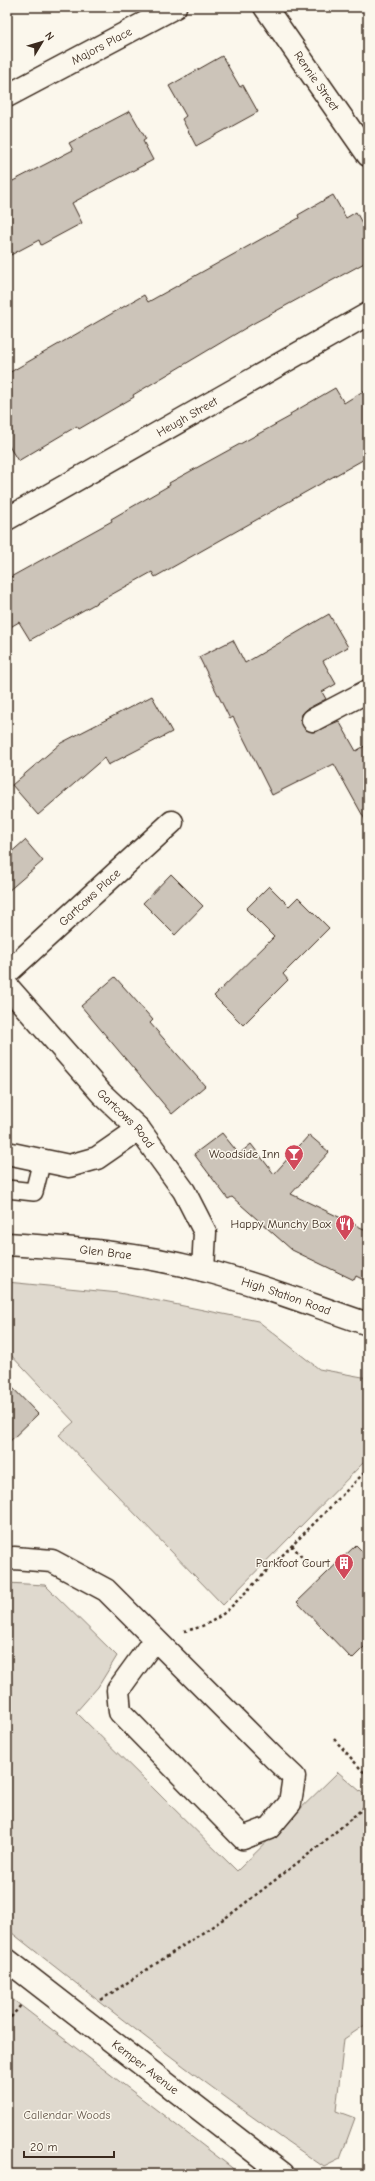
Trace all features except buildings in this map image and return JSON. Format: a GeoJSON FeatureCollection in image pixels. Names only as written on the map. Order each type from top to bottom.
{"type":"FeatureCollection","features":[{"type":"Feature","properties":{"kind":"street","name":"Majors Place"},"geometry":{"type":"LineString","coordinates":[[7,96],[175,7]]}},
{"type":"Feature","properties":{"kind":"street","name":"Rennie Street"},"geometry":{"type":"LineString","coordinates":[[266,7],[368,155]]}},
{"type":"Feature","properties":{"kind":"street","name":"Heugh Street"},"geometry":{"type":"LineString","coordinates":[[7,519],[368,314]]}},
{"type":"Feature","properties":{"kind":"street"},"geometry":{"type":"LineString","coordinates":[[313,720],[368,692]]}},
{"type":"Feature","properties":{"kind":"street","name":"Gartcows Place"},"geometry":{"type":"LineString","coordinates":[[7,973],[172,822]]}},
{"type":"Feature","properties":{"kind":"street","name":"Gartcows Road"},"geometry":{"type":"LineString","coordinates":[[7,986],[102,1094],[139,1129],[184,1191],[205,1232],[203,1270]]}},
{"type":"Feature","properties":{"kind":"street"},"geometry":{"type":"LineString","coordinates":[[7,1154],[70,1166],[97,1158],[139,1129]]}},
{"type":"Feature","properties":{"kind":"street","name":"Glen Brae"},"geometry":{"type":"LineString","coordinates":[[7,1244],[85,1250],[135,1256],[203,1270]]}},
{"type":"Feature","properties":{"kind":"street","name":"High Station Road"},"geometry":{"type":"LineString","coordinates":[[203,1270],[368,1324]]}},
{"type":"Feature","properties":{"kind":"street"},"geometry":{"type":"LineString","coordinates":[[7,1559],[14,1558],[52,1561],[106,1590],[294,1777],[290,1803],[269,1828],[242,1838],[120,1712],[118,1690],[155,1639]]}},
{"type":"Feature","properties":{"kind":"street","name":"Kemper Avenue"},"geometry":{"type":"LineString","coordinates":[[7,1960],[283,2174]]}},
{"type":"Feature","properties":{"kind":"lane"},"geometry":{"type":"LineString","coordinates":[[7,1189],[34,1192],[42,1160]]}},
{"type":"Feature","properties":{"kind":"path"},"geometry":{"type":"LineString","coordinates":[[178,1632],[200,1628],[218,1618],[368,1469]]}},
{"type":"Feature","properties":{"kind":"path"},"geometry":{"type":"LineString","coordinates":[[292,1545],[308,1565]]}},
{"type":"Feature","properties":{"kind":"path"},"geometry":{"type":"LineString","coordinates":[[334,1739],[368,1777]]}},
{"type":"Feature","properties":{"kind":"path"},"geometry":{"type":"LineString","coordinates":[[78,2016],[231,1914],[318,1847],[368,1804]]}},
{"type":"Feature","properties":{"kind":"green space"},"geometry":{"type":"Polygon","coordinates":[[[7,1282],[119,1293],[258,1321],[319,1369],[368,1378],[368,1458],[223,1605],[59,1435],[74,1422],[7,1351],[7,1282]]]}},
{"type":"Feature","properties":{"kind":"green space"},"geometry":{"type":"Polygon","coordinates":[[[7,1583],[45,1585],[117,1656],[98,1687],[76,1712],[237,1871],[338,1772],[368,1798],[368,2023],[344,2039],[336,2111],[355,2118],[340,2159],[324,2167],[283,2139],[124,2021],[7,1929],[7,1583]]]}},
{"type":"Feature","properties":{"kind":"green space","name":"Callendar Woods"},"geometry":{"type":"Polygon","coordinates":[[[7,1995],[240,2174],[7,2174],[7,1995]]]}},
{"type":"Feature","properties":{"kind":"place","name":"Woodside Inn"},"geometry":{"type":"Point","coordinates":[294,1171]}},
{"type":"Feature","properties":{"kind":"place","name":"Happy Munchy Box"},"geometry":{"type":"Point","coordinates":[345,1241]}},
{"type":"Feature","properties":{"kind":"place","name":"Parkfoot Court"},"geometry":{"type":"Point","coordinates":[344,1580]}}]}
